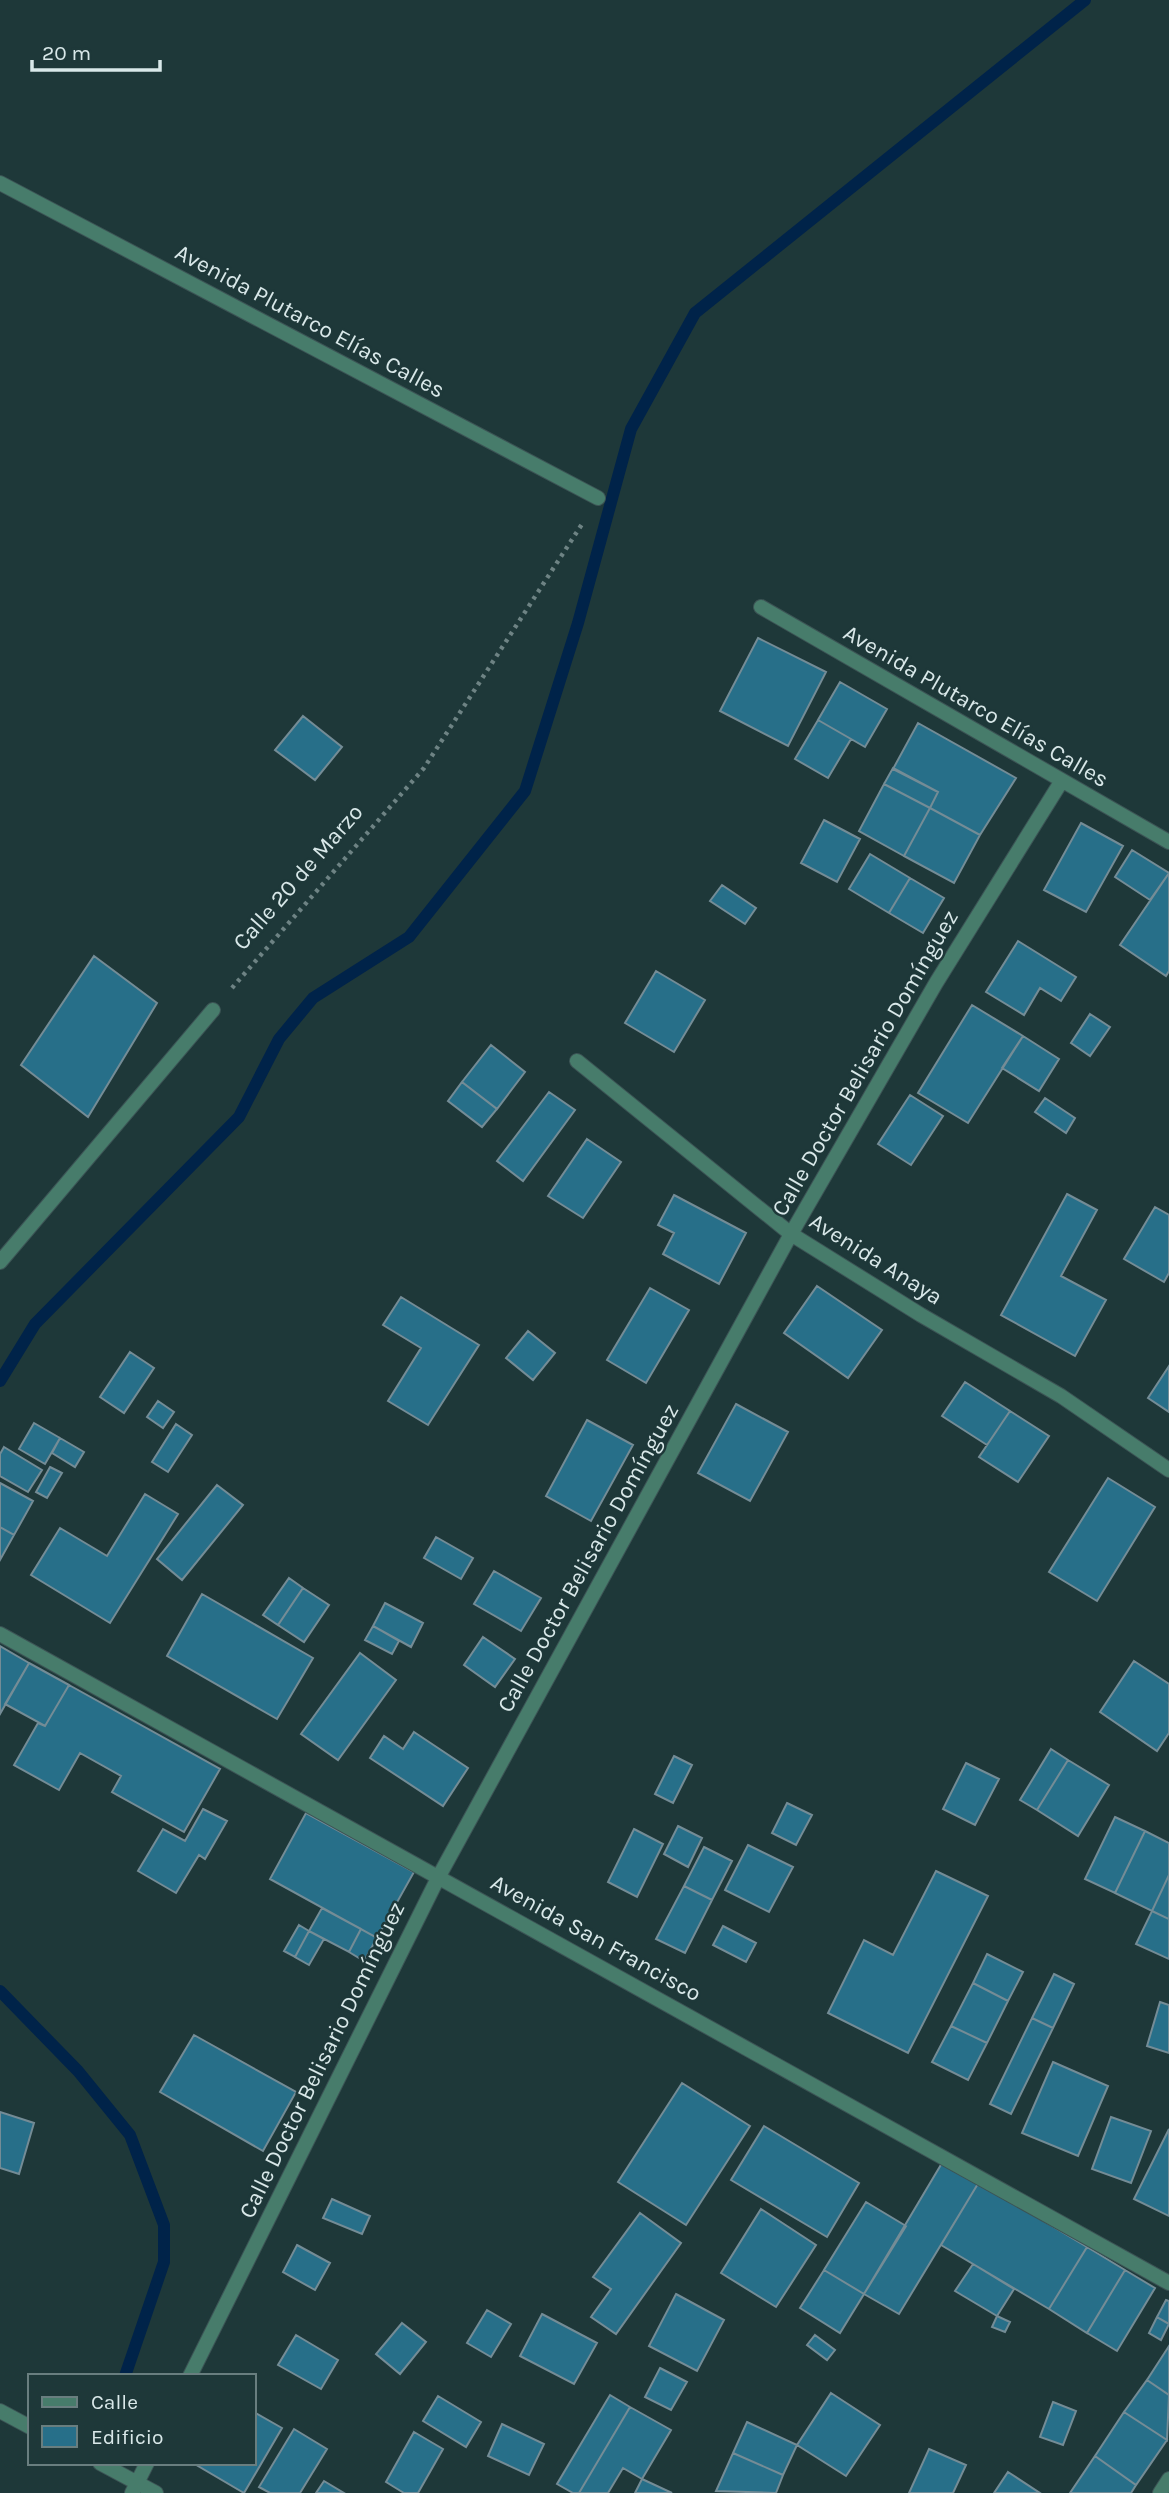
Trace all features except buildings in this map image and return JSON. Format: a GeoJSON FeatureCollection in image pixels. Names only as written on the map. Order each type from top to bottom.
{"type":"FeatureCollection","features":[{"type":"Feature","properties":{"kind":"street","name":"Avenida Plutarco Elías Calles"},"geometry":{"type":"LineString","coordinates":[[0,183],[598,498]]}},
{"type":"Feature","properties":{"kind":"street","name":"Avenida Plutarco Elías Calles"},"geometry":{"type":"LineString","coordinates":[[761,607],[1169,842]]}},
{"type":"Feature","properties":{"kind":"street","name":"Calle Doctor Belisario Domínguez"},"geometry":{"type":"LineString","coordinates":[[192,2374],[439,1877],[791,1234],[936,983],[1061,782]]}},
{"type":"Feature","properties":{"kind":"street"},"geometry":{"type":"LineString","coordinates":[[0,1262],[213,1010]]}},
{"type":"Feature","properties":{"kind":"street","name":"Avenida Anaya"},"geometry":{"type":"LineString","coordinates":[[577,1061],[791,1234],[921,1315],[1061,1396],[1169,1470]]}},
{"type":"Feature","properties":{"kind":"street","name":"Avenida San Francisco"},"geometry":{"type":"LineString","coordinates":[[0,1634],[1169,2283]]}},
{"type":"Feature","properties":{"kind":"street"},"geometry":{"type":"LineString","coordinates":[[0,2411],[28,2426]]}},
{"type":"Feature","properties":{"kind":"street"},"geometry":{"type":"LineString","coordinates":[[103,2465],[135,2488],[156,2493]]}},
{"type":"Feature","properties":{"kind":"street"},"geometry":{"type":"LineString","coordinates":[[135,2488],[146,2465]]}},
{"type":"Feature","properties":{"kind":"street"},"geometry":{"type":"LineString","coordinates":[[1160,2493],[1169,2479]]}},
{"type":"Feature","properties":{"kind":"path","name":"Calle 20 de Marzo"},"geometry":{"type":"LineString","coordinates":[[213,1010],[424,768],[598,498]]}},
{"type":"Feature","properties":{"kind":"waterway"},"geometry":{"type":"LineString","coordinates":[[0,1381],[35,1324],[239,1117],[279,1039],[313,998],[409,937],[525,791],[578,623],[631,429],[695,313],[1085,0]]}},
{"type":"Feature","properties":{"kind":"waterway"},"geometry":{"type":"LineString","coordinates":[[0,1991],[78,2071],[130,2135],[164,2225],[164,2262],[126,2374]]}}]}
